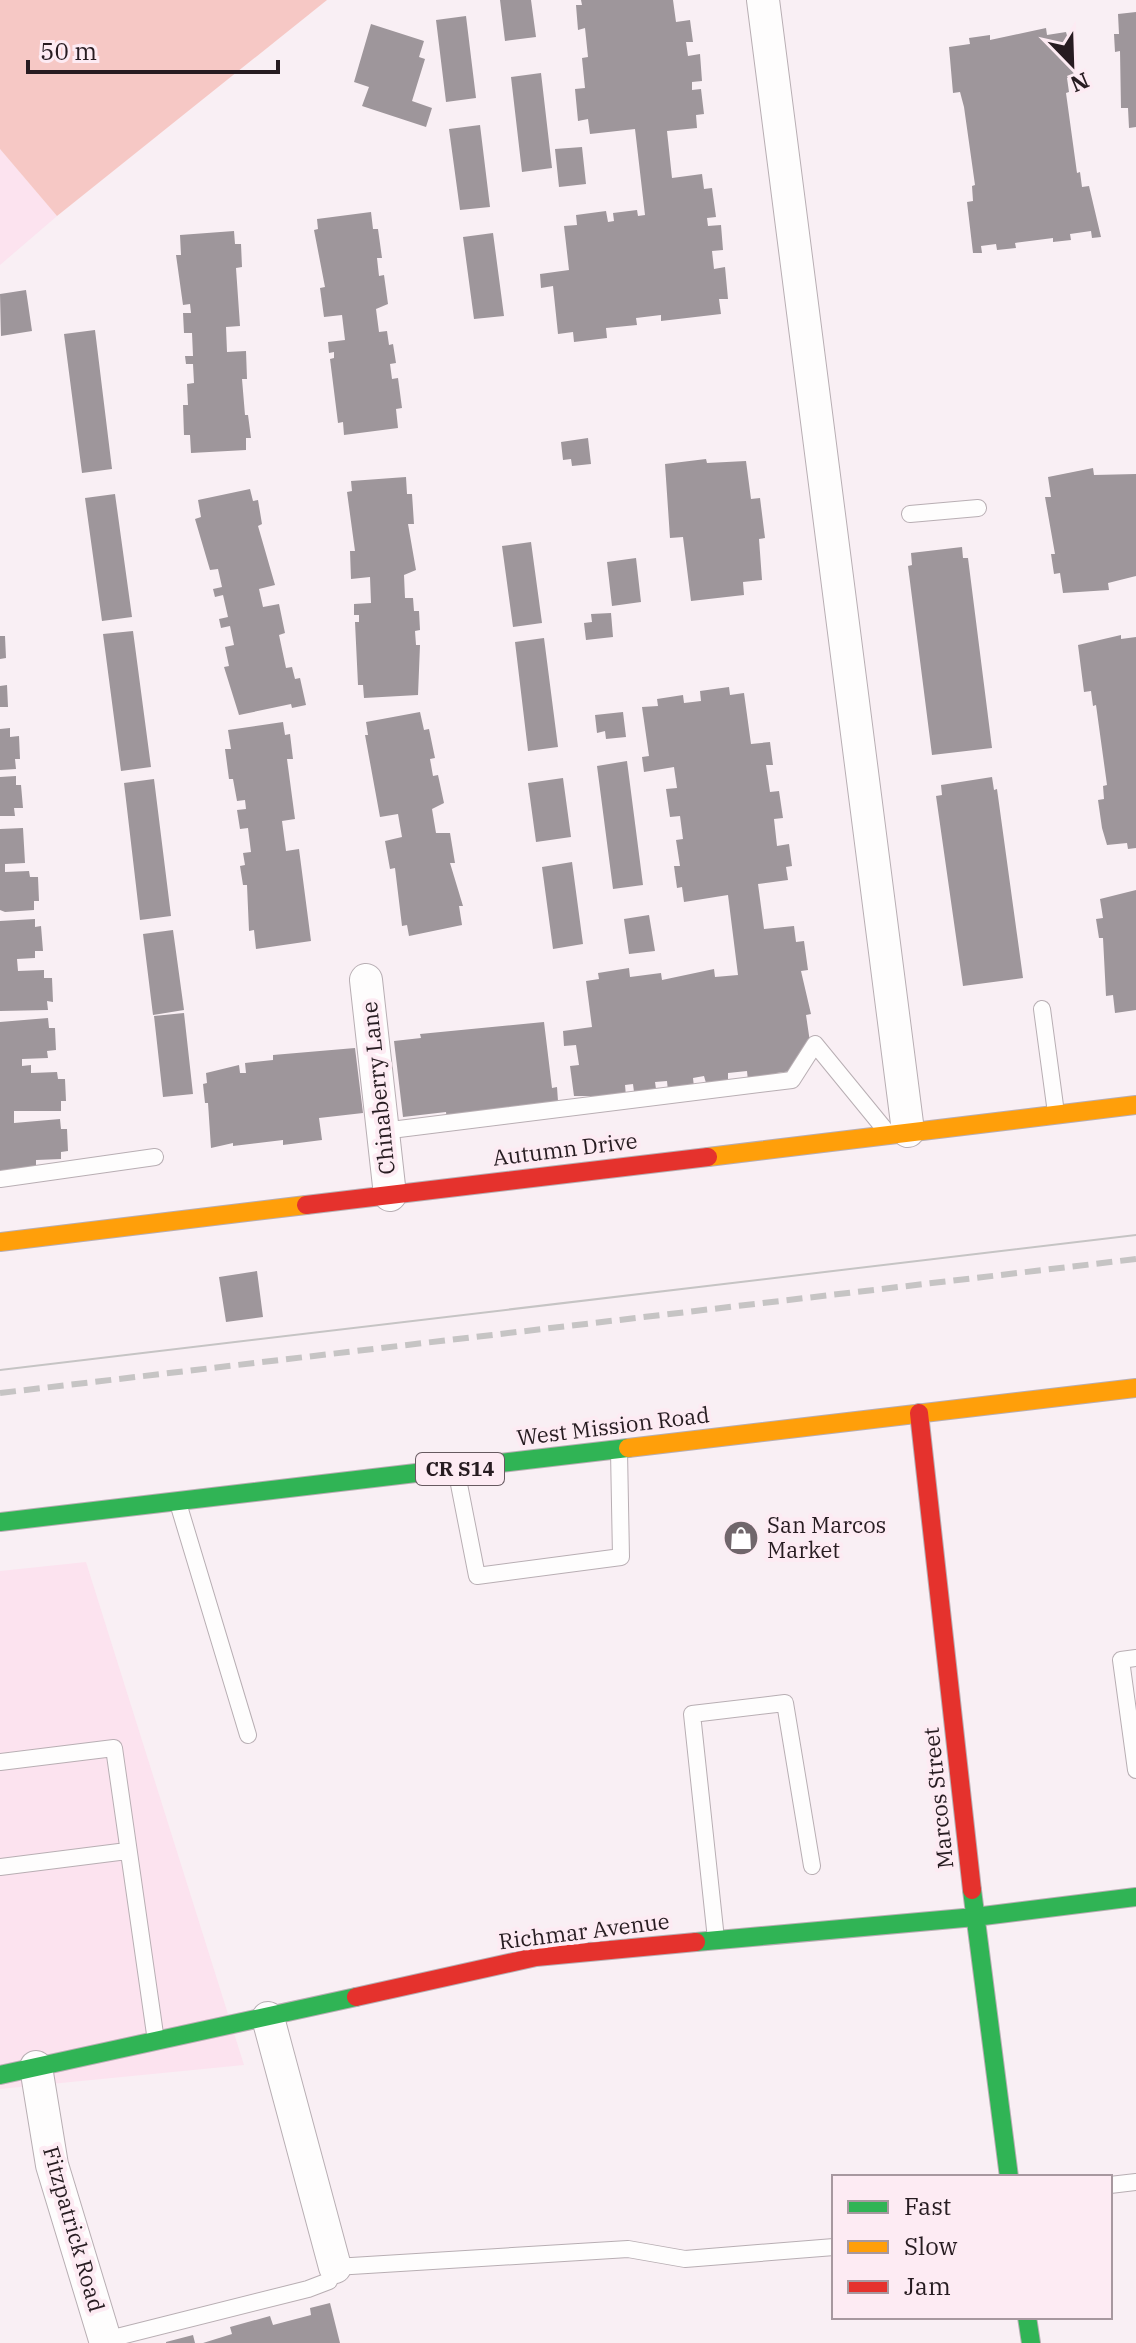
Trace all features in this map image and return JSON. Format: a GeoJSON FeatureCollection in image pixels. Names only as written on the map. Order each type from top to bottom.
{"type":"FeatureCollection","features":[{"type":"Feature","properties":{"kind":"street"},"geometry":{"type":"LineString","coordinates":[[763,0],[898,1132]]}},
{"type":"Feature","properties":{"kind":"street","name":"Chinaberry Lane"},"geometry":{"type":"LineString","coordinates":[[366,980],[390,1195]]}},
{"type":"Feature","properties":{"kind":"street","name":"Autumn Drive"},"geometry":{"type":"LineString","coordinates":[[0,1242],[1136,1105]]}},
{"type":"Feature","properties":{"kind":"street","name":"West Mission Road"},"geometry":{"type":"LineString","coordinates":[[0,1522],[1136,1388]]}},
{"type":"Feature","properties":{"kind":"street","name":"Marcos Street"},"geometry":{"type":"LineString","coordinates":[[919,1413],[975,1917],[1009,2175]]}},
{"type":"Feature","properties":{"kind":"street","name":"Richmar Avenue"},"geometry":{"type":"LineString","coordinates":[[0,2075],[536,1957],[975,1917],[1136,1897]]}},
{"type":"Feature","properties":{"kind":"street"},"geometry":{"type":"LineString","coordinates":[[268,2018],[335,2267]]}},
{"type":"Feature","properties":{"kind":"street","name":"Fitzpatrick Road"},"geometry":{"type":"LineString","coordinates":[[36,2067],[52,2165],[105,2342]]}},
{"type":"Feature","properties":{"kind":"street"},"geometry":{"type":"LineString","coordinates":[[1027,2319],[1031,2343]]}},
{"type":"Feature","properties":{"kind":"lane"},"geometry":{"type":"LineString","coordinates":[[910,514],[978,508]]}},
{"type":"Feature","properties":{"kind":"lane"},"geometry":{"type":"LineString","coordinates":[[1042,1009],[1056,1114]]}},
{"type":"Feature","properties":{"kind":"lane"},"geometry":{"type":"LineString","coordinates":[[383,1131],[792,1080],[815,1044],[898,1132]]}},
{"type":"Feature","properties":{"kind":"lane"},"geometry":{"type":"LineString","coordinates":[[0,1179],[155,1157]]}},
{"type":"Feature","properties":{"kind":"lane"},"geometry":{"type":"LineString","coordinates":[[456,1469],[477,1576],[621,1557],[619,1449]]}},
{"type":"Feature","properties":{"kind":"lane"},"geometry":{"type":"LineString","coordinates":[[178,1502],[248,1735]]}},
{"type":"Feature","properties":{"kind":"lane"},"geometry":{"type":"LineString","coordinates":[[1136,1658],[1121,1660],[1136,1770]]}},
{"type":"Feature","properties":{"kind":"lane"},"geometry":{"type":"LineString","coordinates":[[716,1940],[692,1714],[785,1703],[812,1866]]}},
{"type":"Feature","properties":{"kind":"lane"},"geometry":{"type":"LineString","coordinates":[[0,1762],[114,1748],[156,2042]]}},
{"type":"Feature","properties":{"kind":"lane"},"geometry":{"type":"LineString","coordinates":[[0,1867],[127,1851]]}},
{"type":"Feature","properties":{"kind":"lane"},"geometry":{"type":"LineString","coordinates":[[1112,2185],[1136,2182]]}},
{"type":"Feature","properties":{"kind":"lane"},"geometry":{"type":"LineString","coordinates":[[105,2342],[308,2289],[329,2281],[335,2267],[628,2249],[685,2259],[832,2247]]}},
{"type":"Feature","properties":{"kind":"shaded area"},"geometry":{"type":"Polygon","coordinates":[[[0,0],[327,0],[57,216],[0,149],[0,0]]]}},
{"type":"Feature","properties":{"kind":"shaded area"},"geometry":{"type":"Polygon","coordinates":[[[0,149],[57,216],[0,265],[0,149]]]}},
{"type":"Feature","properties":{"kind":"shaded area"},"geometry":{"type":"Polygon","coordinates":[[[86,1562],[244,2065],[0,2089],[0,1571],[86,1562]]]}},
{"type":"Feature","properties":{"kind":"building"},"geometry":{"type":"Polygon","coordinates":[[[500,0],[531,0],[536,37],[505,41],[500,0]]]}},
{"type":"Feature","properties":{"kind":"building"},"geometry":{"type":"Polygon","coordinates":[[[581,0],[673,0],[676,22],[690,20],[693,42],[686,42],[688,56],[700,54],[702,81],[692,82],[692,90],[701,89],[704,114],[696,115],[697,128],[667,131],[672,178],[702,174],[704,189],[712,188],[716,217],[707,218],[708,226],[721,225],[723,250],[712,251],[714,269],[725,267],[728,299],[719,299],[721,314],[661,321],[661,315],[636,318],[637,325],[606,328],[607,338],[574,342],[573,332],[558,334],[553,286],[541,288],[540,274],[569,270],[564,226],[577,225],[576,215],[606,211],[608,222],[614,221],[613,213],[637,210],[638,216],[645,215],[635,129],[590,134],[588,119],[578,121],[575,89],[585,88],[582,58],[588,57],[585,28],[578,30],[576,5],[582,5],[581,0]]]}},
{"type":"Feature","properties":{"kind":"building"},"geometry":{"type":"Polygon","coordinates":[[[1136,12],[1136,127],[1129,128],[1128,108],[1121,108],[1120,51],[1115,52],[1114,34],[1119,34],[1118,14],[1136,12]]]}},
{"type":"Feature","properties":{"kind":"building"},"geometry":{"type":"Polygon","coordinates":[[[466,16],[476,98],[446,102],[436,20],[466,16]]]}},
{"type":"Feature","properties":{"kind":"building"},"geometry":{"type":"Polygon","coordinates":[[[371,24],[424,41],[419,57],[425,59],[412,101],[432,108],[426,127],[362,106],[369,87],[354,82],[371,24]]]}},
{"type":"Feature","properties":{"kind":"building"},"geometry":{"type":"Polygon","coordinates":[[[1046,28],[1047,35],[1066,32],[1071,50],[1075,77],[1067,78],[1069,92],[1066,93],[1077,173],[1080,172],[1082,187],[1089,186],[1101,237],[1092,238],[1091,231],[1070,234],[1071,240],[1053,242],[1053,238],[1015,243],[1016,248],[997,250],[996,244],[981,246],[982,253],[973,253],[967,202],[973,201],[972,186],[975,185],[964,107],[960,92],[953,93],[949,47],[970,44],[969,38],[990,35],[990,40],[1046,28]]]}},
{"type":"Feature","properties":{"kind":"building"},"geometry":{"type":"Polygon","coordinates":[[[541,73],[552,168],[522,172],[511,77],[541,73]]]}},
{"type":"Feature","properties":{"kind":"building"},"geometry":{"type":"Polygon","coordinates":[[[480,125],[490,207],[460,210],[449,129],[480,125]]]}},
{"type":"Feature","properties":{"kind":"building"},"geometry":{"type":"Polygon","coordinates":[[[582,147],[586,184],[559,187],[555,149],[582,147]]]}},
{"type":"Feature","properties":{"kind":"building"},"geometry":{"type":"Polygon","coordinates":[[[371,212],[373,229],[378,229],[382,258],[377,258],[379,276],[384,275],[388,304],[376,309],[379,332],[387,331],[389,345],[393,344],[396,363],[390,364],[392,379],[398,378],[402,408],[396,409],[398,428],[344,435],[343,422],[338,423],[330,359],[334,358],[334,352],[329,353],[328,342],[345,340],[342,315],[324,317],[320,288],[325,287],[314,230],[318,229],[317,219],[371,212]]]}},
{"type":"Feature","properties":{"kind":"building"},"geometry":{"type":"Polygon","coordinates":[[[234,231],[235,244],[241,244],[242,267],[236,268],[240,326],[226,327],[227,352],[246,351],[247,379],[242,379],[245,415],[248,415],[251,438],[246,438],[246,450],[191,453],[190,435],[184,435],[183,405],[188,405],[187,384],[194,383],[193,364],[186,364],[185,356],[193,356],[192,333],[184,333],[183,313],[191,313],[190,304],[183,305],[176,255],[181,255],[180,235],[234,231]]]}},
{"type":"Feature","properties":{"kind":"building"},"geometry":{"type":"Polygon","coordinates":[[[493,233],[504,316],[474,319],[463,237],[493,233]]]}},
{"type":"Feature","properties":{"kind":"building"},"geometry":{"type":"Polygon","coordinates":[[[26,290],[32,331],[1,336],[0,294],[26,290]]]}},
{"type":"Feature","properties":{"kind":"building"},"geometry":{"type":"Polygon","coordinates":[[[95,330],[112,469],[82,473],[64,334],[95,330]]]}},
{"type":"Feature","properties":{"kind":"building"},"geometry":{"type":"Polygon","coordinates":[[[588,438],[591,464],[572,466],[571,459],[563,460],[561,442],[588,438]]]}},
{"type":"Feature","properties":{"kind":"building"},"geometry":{"type":"Polygon","coordinates":[[[706,459],[707,463],[746,461],[751,499],[760,498],[765,538],[759,539],[762,580],[743,582],[744,595],[691,601],[683,537],[670,538],[665,464],[706,459]]]}},
{"type":"Feature","properties":{"kind":"building"},"geometry":{"type":"Polygon","coordinates":[[[1093,468],[1094,475],[1136,474],[1136,576],[1108,583],[1109,590],[1063,593],[1060,573],[1054,574],[1051,554],[1055,554],[1045,497],[1051,497],[1048,477],[1093,468]]]}},
{"type":"Feature","properties":{"kind":"building"},"geometry":{"type":"Polygon","coordinates":[[[406,477],[407,494],[412,494],[414,524],[408,524],[416,570],[404,575],[405,598],[413,598],[414,611],[419,611],[420,630],[415,631],[416,645],[420,645],[418,695],[364,698],[363,685],[358,685],[355,622],[359,622],[359,615],[354,615],[354,604],[371,603],[370,577],[351,579],[350,551],[355,551],[347,492],[352,491],[351,481],[406,477]]]}},
{"type":"Feature","properties":{"kind":"building"},"geometry":{"type":"Polygon","coordinates":[[[250,489],[253,501],[258,500],[262,524],[258,526],[275,585],[259,589],[263,607],[279,604],[285,633],[279,635],[286,668],[292,667],[295,679],[300,678],[306,705],[292,708],[291,704],[239,715],[224,667],[229,666],[225,647],[234,645],[230,626],[221,628],[219,619],[228,617],[223,595],[215,597],[213,589],[222,587],[218,569],[210,570],[195,519],[201,517],[198,500],[250,489]]]}},
{"type":"Feature","properties":{"kind":"building"},"geometry":{"type":"Polygon","coordinates":[[[115,494],[132,617],[102,621],[85,498],[115,494]]]}},
{"type":"Feature","properties":{"kind":"building"},"geometry":{"type":"Polygon","coordinates":[[[531,542],[542,623],[513,627],[502,546],[531,542]]]}},
{"type":"Feature","properties":{"kind":"building"},"geometry":{"type":"Polygon","coordinates":[[[962,547],[963,558],[968,558],[992,748],[932,755],[908,566],[912,565],[911,553],[962,547]]]}},
{"type":"Feature","properties":{"kind":"building"},"geometry":{"type":"Polygon","coordinates":[[[636,558],[641,602],[612,606],[607,562],[636,558]]]}},
{"type":"Feature","properties":{"kind":"building"},"geometry":{"type":"Polygon","coordinates":[[[611,613],[613,637],[586,640],[584,623],[592,622],[591,614],[611,613]]]}},
{"type":"Feature","properties":{"kind":"building"},"geometry":{"type":"Polygon","coordinates":[[[133,631],[151,767],[121,771],[103,634],[133,631]]]}},
{"type":"Feature","properties":{"kind":"building"},"geometry":{"type":"Polygon","coordinates":[[[1121,635],[1121,639],[1136,637],[1136,848],[1128,849],[1127,843],[1107,845],[1102,828],[1098,800],[1104,799],[1103,786],[1107,785],[1096,705],[1093,706],[1091,691],[1084,692],[1078,645],[1121,635]]]}},
{"type":"Feature","properties":{"kind":"building"},"geometry":{"type":"Polygon","coordinates":[[[0,636],[5,636],[6,658],[0,659],[0,636]]]}},
{"type":"Feature","properties":{"kind":"building"},"geometry":{"type":"Polygon","coordinates":[[[544,638],[558,747],[528,751],[515,642],[544,638]]]}},
{"type":"Feature","properties":{"kind":"building"},"geometry":{"type":"Polygon","coordinates":[[[7,685],[8,707],[0,707],[0,686],[7,685]]]}},
{"type":"Feature","properties":{"kind":"building"},"geometry":{"type":"Polygon","coordinates":[[[729,687],[730,695],[744,693],[751,744],[770,742],[773,765],[766,765],[770,792],[779,791],[783,818],[774,819],[777,846],[789,844],[792,866],[786,867],[788,880],[758,884],[764,929],[794,926],[796,942],[804,941],[808,970],[801,971],[811,1014],[806,1015],[810,1042],[792,1065],[792,1071],[777,1073],[778,1077],[748,1081],[747,1071],[728,1073],[728,1080],[706,1083],[704,1076],[693,1078],[694,1087],[668,1091],[667,1081],[655,1082],[656,1089],[634,1092],[633,1084],[625,1085],[626,1096],[597,1099],[597,1096],[574,1096],[570,1066],[579,1065],[576,1045],[564,1046],[563,1031],[592,1027],[586,981],[599,979],[598,973],[629,968],[630,977],[661,973],[662,980],[714,969],[715,977],[738,975],[728,895],[684,902],[682,887],[677,888],[674,866],[680,866],[676,840],[683,839],[680,816],[670,817],[666,789],[677,788],[674,767],[644,772],[642,757],[649,756],[642,707],[658,706],[657,699],[683,695],[684,703],[701,701],[700,691],[729,687]]]}},
{"type":"Feature","properties":{"kind":"building"},"geometry":{"type":"Polygon","coordinates":[[[420,712],[424,730],[429,729],[435,758],[430,759],[433,776],[438,775],[444,803],[432,809],[436,833],[450,833],[455,863],[450,863],[463,906],[459,906],[462,925],[409,936],[407,925],[402,926],[395,868],[390,869],[385,841],[402,837],[398,814],[380,817],[365,735],[368,735],[366,722],[420,712]]]}},
{"type":"Feature","properties":{"kind":"building"},"geometry":{"type":"Polygon","coordinates":[[[623,712],[626,737],[606,739],[605,731],[597,733],[595,715],[623,712]]]}},
{"type":"Feature","properties":{"kind":"building"},"geometry":{"type":"Polygon","coordinates":[[[283,722],[285,735],[290,734],[293,759],[287,759],[295,819],[282,821],[286,851],[299,849],[311,941],[256,949],[254,930],[249,931],[247,885],[243,885],[240,866],[245,865],[243,853],[251,852],[248,828],[240,829],[237,810],[246,809],[245,800],[237,801],[233,779],[229,779],[225,749],[231,749],[228,730],[283,722]]]}},
{"type":"Feature","properties":{"kind":"building"},"geometry":{"type":"Polygon","coordinates":[[[10,728],[10,737],[19,736],[20,759],[15,759],[16,769],[0,770],[0,729],[10,728]]]}},
{"type":"Feature","properties":{"kind":"building"},"geometry":{"type":"Polygon","coordinates":[[[627,761],[643,885],[613,889],[597,766],[627,761]]]}},
{"type":"Feature","properties":{"kind":"building"},"geometry":{"type":"Polygon","coordinates":[[[16,776],[16,785],[21,785],[23,808],[14,808],[15,816],[0,816],[0,777],[16,776]]]}},
{"type":"Feature","properties":{"kind":"building"},"geometry":{"type":"Polygon","coordinates":[[[992,777],[994,790],[997,789],[1023,978],[963,986],[936,796],[942,795],[941,785],[992,777]]]}},
{"type":"Feature","properties":{"kind":"building"},"geometry":{"type":"Polygon","coordinates":[[[563,778],[571,837],[536,842],[528,783],[563,778]]]}},
{"type":"Feature","properties":{"kind":"building"},"geometry":{"type":"Polygon","coordinates":[[[154,779],[171,916],[140,920],[124,783],[154,779]]]}},
{"type":"Feature","properties":{"kind":"building"},"geometry":{"type":"Polygon","coordinates":[[[23,828],[25,863],[5,864],[5,872],[29,871],[30,877],[38,877],[39,901],[34,901],[34,910],[5,912],[0,910],[0,829],[23,828]]]}},
{"type":"Feature","properties":{"kind":"building"},"geometry":{"type":"Polygon","coordinates":[[[572,862],[583,944],[553,949],[542,867],[572,862]]]}},
{"type":"Feature","properties":{"kind":"building"},"geometry":{"type":"Polygon","coordinates":[[[1136,890],[1136,1010],[1115,1013],[1113,995],[1106,996],[1103,938],[1099,938],[1096,919],[1103,918],[1100,899],[1136,890]]]}},
{"type":"Feature","properties":{"kind":"building"},"geometry":{"type":"Polygon","coordinates":[[[649,915],[655,951],[629,954],[624,919],[649,915]]]}},
{"type":"Feature","properties":{"kind":"building"},"geometry":{"type":"Polygon","coordinates":[[[35,919],[35,927],[41,926],[43,951],[35,951],[35,958],[17,959],[18,971],[44,970],[44,978],[52,978],[53,1002],[47,1001],[48,1010],[0,1011],[0,921],[35,919]]]}},
{"type":"Feature","properties":{"kind":"building"},"geometry":{"type":"Polygon","coordinates":[[[173,930],[184,1010],[153,1015],[143,934],[173,930]]]}},
{"type":"Feature","properties":{"kind":"building"},"geometry":{"type":"Polygon","coordinates":[[[184,1013],[193,1094],[163,1097],[154,1016],[184,1013]]]}},
{"type":"Feature","properties":{"kind":"building"},"geometry":{"type":"Polygon","coordinates":[[[48,1018],[49,1028],[55,1028],[56,1050],[47,1051],[48,1058],[22,1059],[22,1066],[31,1065],[31,1073],[57,1072],[58,1079],[65,1079],[66,1101],[61,1101],[61,1111],[14,1111],[14,1123],[60,1119],[61,1129],[67,1129],[68,1151],[61,1152],[61,1159],[36,1160],[36,1170],[0,1172],[0,1022],[48,1018]]]}},
{"type":"Feature","properties":{"kind":"building"},"geometry":{"type":"Polygon","coordinates":[[[544,1022],[552,1088],[557,1087],[558,1101],[485,1110],[486,1116],[447,1121],[446,1112],[403,1117],[394,1041],[421,1038],[420,1034],[544,1022]]]}},
{"type":"Feature","properties":{"kind":"building"},"geometry":{"type":"Polygon","coordinates":[[[355,1048],[363,1113],[319,1118],[322,1140],[283,1145],[283,1140],[233,1146],[233,1143],[211,1148],[208,1103],[205,1103],[203,1084],[207,1083],[206,1073],[239,1065],[240,1073],[246,1073],[245,1063],[273,1060],[273,1055],[355,1048]]]}},
{"type":"Feature","properties":{"kind":"building"},"geometry":{"type":"Polygon","coordinates":[[[257,1271],[263,1317],[226,1322],[219,1277],[257,1271]]]}},
{"type":"Feature","properties":{"kind":"building"},"geometry":{"type":"Polygon","coordinates":[[[330,2303],[340,2343],[203,2343],[232,2334],[230,2327],[270,2316],[273,2325],[311,2315],[310,2308],[330,2303]]]}},
{"type":"Feature","properties":{"kind":"building"},"geometry":{"type":"Polygon","coordinates":[[[193,2335],[195,2343],[166,2343],[166,2342],[193,2335]]]}},
{"type":"Feature","properties":{"kind":"tram line"},"geometry":{"type":"LineString","coordinates":[[0,1370],[1136,1235]]}},
{"type":"Feature","properties":{"kind":"railway"},"geometry":{"type":"LineString","coordinates":[[0,1393],[1136,1259]]}},
{"type":"Feature","properties":{"kind":"traffic: fast"},"geometry":{"type":"LineString","coordinates":[[0,1522],[628,1448]]}},
{"type":"Feature","properties":{"kind":"traffic: fast"},"geometry":{"type":"LineString","coordinates":[[972,1890],[1009,2175]]}},
{"type":"Feature","properties":{"kind":"traffic: fast"},"geometry":{"type":"LineString","coordinates":[[696,1942],[975,1917],[1136,1897]]}},
{"type":"Feature","properties":{"kind":"traffic: fast"},"geometry":{"type":"LineString","coordinates":[[0,2075],[356,1997]]}},
{"type":"Feature","properties":{"kind":"traffic: fast"},"geometry":{"type":"LineString","coordinates":[[1027,2319],[1031,2343]]}},
{"type":"Feature","properties":{"kind":"traffic: slow"},"geometry":{"type":"LineString","coordinates":[[708,1157],[1136,1105]]}},
{"type":"Feature","properties":{"kind":"traffic: slow"},"geometry":{"type":"LineString","coordinates":[[0,1242],[306,1205]]}},
{"type":"Feature","properties":{"kind":"traffic: slow"},"geometry":{"type":"LineString","coordinates":[[628,1448],[1136,1388]]}},
{"type":"Feature","properties":{"kind":"traffic: jam"},"geometry":{"type":"LineString","coordinates":[[306,1205],[708,1157]]}},
{"type":"Feature","properties":{"kind":"traffic: jam"},"geometry":{"type":"LineString","coordinates":[[919,1413],[972,1890]]}},
{"type":"Feature","properties":{"kind":"traffic: jam"},"geometry":{"type":"LineString","coordinates":[[356,1997],[536,1957],[696,1942]]}},
{"type":"Feature","properties":{"kind":"place","name":"San Marcos Market"},"geometry":{"type":"Point","coordinates":[741,1538]}}]}
